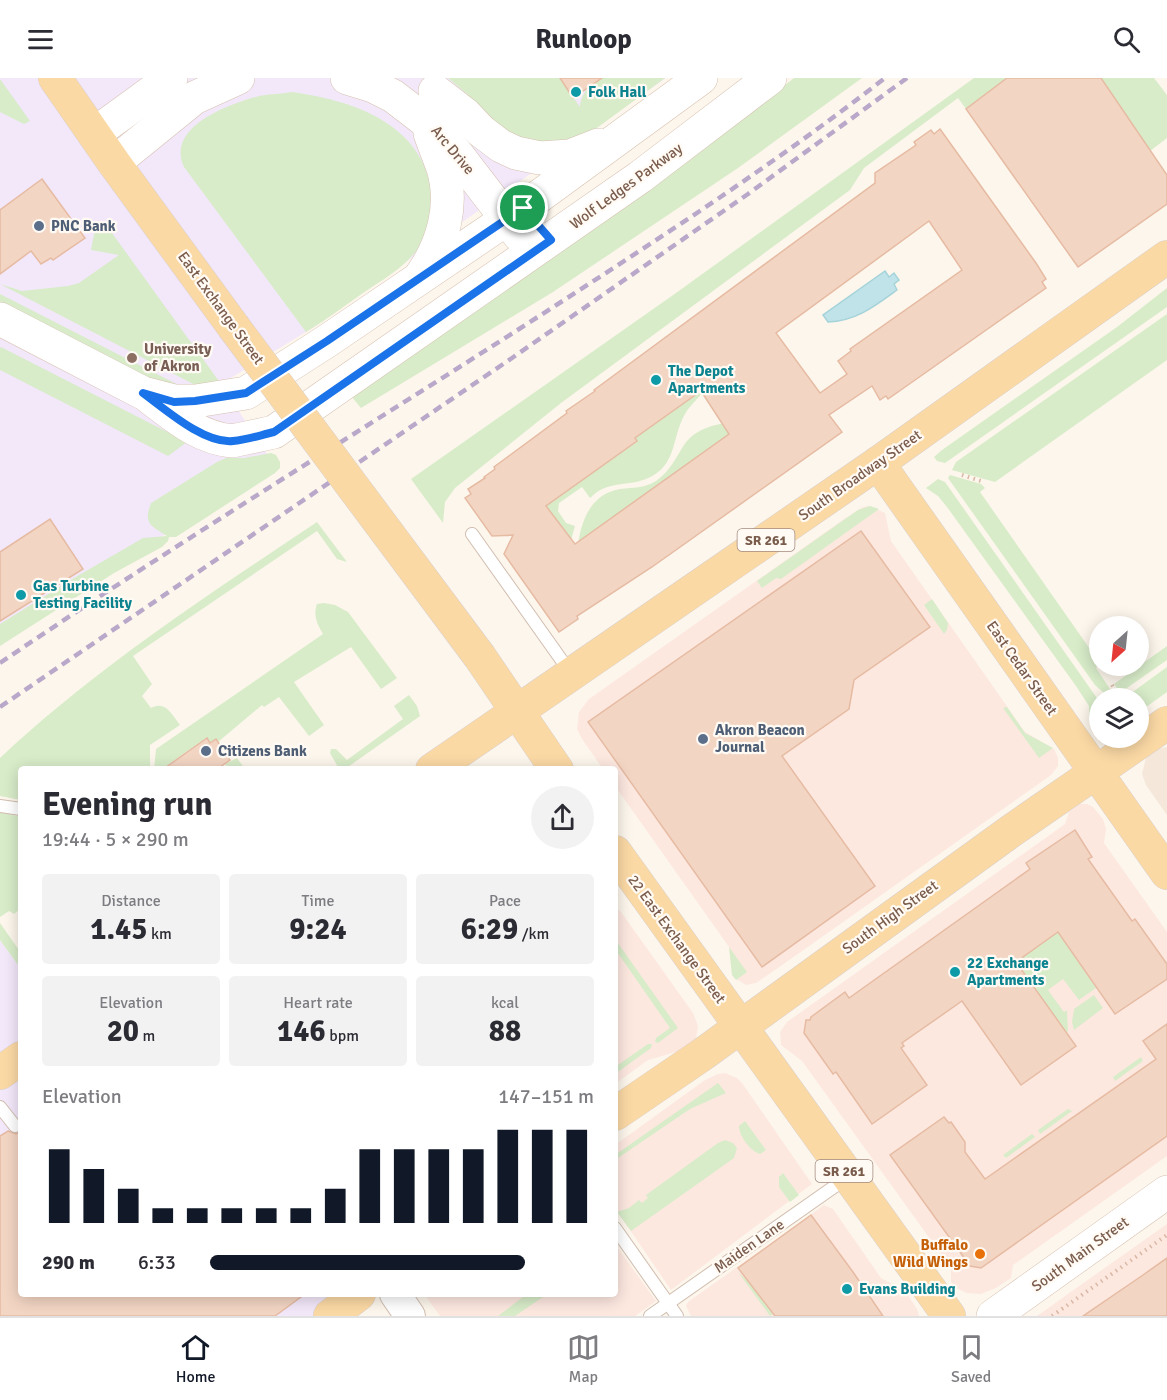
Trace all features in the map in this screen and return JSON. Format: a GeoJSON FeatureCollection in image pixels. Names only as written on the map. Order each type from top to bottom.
{"type":"FeatureCollection","features":[{"type":"Feature","properties":{"kind":"main road","name":"East Exchange Street"},"geometry":{"type":"LineString","coordinates":[[55,78],[93,135],[480,657],[516,711]]}},
{"type":"Feature","properties":{"kind":"main road"},"geometry":{"type":"LineString","coordinates":[[93,135],[171,78]]}},
{"type":"Feature","properties":{"kind":"main road"},"geometry":{"type":"LineString","coordinates":[[114,163],[194,98],[238,78]]}},
{"type":"Feature","properties":{"kind":"main road","name":"Arc Drive"},"geometry":{"type":"LineString","coordinates":[[347,78],[373,86],[393,96],[426,96],[440,132],[542,246]]}},
{"type":"Feature","properties":{"kind":"main road","name":"Wolf Ledges Parkway"},"geometry":{"type":"LineString","coordinates":[[143,393],[174,402],[246,393],[514,214],[701,78]]}},
{"type":"Feature","properties":{"kind":"main road","name":"Wolf Ledges Parkway"},"geometry":{"type":"LineString","coordinates":[[0,319],[143,393],[180,421],[206,435],[232,441],[274,432],[640,177],[770,78]]}},
{"type":"Feature","properties":{"kind":"main road"},"geometry":{"type":"LineString","coordinates":[[426,96],[465,114],[481,131],[501,146],[516,153],[540,158],[570,156],[625,134]]}},
{"type":"Feature","properties":{"kind":"main road"},"geometry":{"type":"LineString","coordinates":[[421,276],[428,266],[448,213],[448,192],[426,96]]}},
{"type":"Feature","properties":{"kind":"main road","name":"South Broadway Street"},"geometry":{"type":"LineString","coordinates":[[438,766],[878,463],[1167,256]]}},
{"type":"Feature","properties":{"kind":"main road","name":"East Cedar Street"},"geometry":{"type":"LineString","coordinates":[[878,463],[1167,873]]}},
{"type":"Feature","properties":{"kind":"main road"},"geometry":{"type":"LineString","coordinates":[[516,711],[553,766]]}},
{"type":"Feature","properties":{"kind":"main road","name":"South High Street"},"geometry":{"type":"LineString","coordinates":[[618,1112],[1096,771],[1167,723]]}},
{"type":"Feature","properties":{"kind":"main road","name":"22 East Exchange Street"},"geometry":{"type":"LineString","coordinates":[[623,869],[740,1026]]}},
{"type":"Feature","properties":{"kind":"main road","name":"SR 261"},"geometry":{"type":"LineString","coordinates":[[740,1026],[949,1316]]}},
{"type":"Feature","properties":{"kind":"main road"},"geometry":{"type":"LineString","coordinates":[[0,1073],[18,1060]]}},
{"type":"Feature","properties":{"kind":"main road","name":"South Main Street"},"geometry":{"type":"LineString","coordinates":[[993,1316],[1167,1192]]}},
{"type":"Feature","properties":{"kind":"main road"},"geometry":{"type":"LineString","coordinates":[[330,1316],[355,1297]]}},
{"type":"Feature","properties":{"kind":"street"},"geometry":{"type":"LineString","coordinates":[[397,1297],[410,1316]]}},
{"type":"Feature","properties":{"kind":"lane"},"geometry":{"type":"LineString","coordinates":[[472,534],[571,673]]}},
{"type":"Feature","properties":{"kind":"lane"},"geometry":{"type":"LineString","coordinates":[[0,806],[18,809]]}},
{"type":"Feature","properties":{"kind":"lane"},"geometry":{"type":"LineString","coordinates":[[0,1107],[15,1126]]}},
{"type":"Feature","properties":{"kind":"lane","name":"Maiden Lane"},"geometry":{"type":"LineString","coordinates":[[650,1316],[848,1177]]}},
{"type":"Feature","properties":{"kind":"lane"},"geometry":{"type":"LineString","coordinates":[[618,1232],[677,1316]]}},
{"type":"Feature","properties":{"kind":"path"},"geometry":{"type":"LineString","coordinates":[[962,475],[981,481]]}},
{"type":"Feature","properties":{"kind":"path"},"geometry":{"type":"LineString","coordinates":[[1052,1316],[1167,1235]]}},
{"type":"Feature","properties":{"kind":"shaded area","name":"University of Akron"},"geometry":{"type":"Polygon","coordinates":[[[0,78],[666,78],[314,327],[221,384],[275,466],[0,638],[0,78]]]}},
{"type":"Feature","properties":{"kind":"shaded area"},"geometry":{"type":"Polygon","coordinates":[[[870,506],[885,513],[891,541],[1025,732],[1054,749],[1058,758],[1058,766],[1051,775],[778,968],[756,983],[746,985],[733,977],[729,947],[618,790],[618,766],[601,766],[582,739],[577,729],[579,712],[589,699],[863,507],[870,506]]]}},
{"type":"Feature","properties":{"kind":"shaded area"},"geometry":{"type":"Polygon","coordinates":[[[1167,747],[1167,815],[1146,785],[1142,774],[1146,758],[1157,749],[1167,747]]]}},
{"type":"Feature","properties":{"kind":"shaded area"},"geometry":{"type":"Polygon","coordinates":[[[1080,804],[1093,807],[1103,819],[1106,829],[1104,843],[1167,932],[1167,1156],[1013,1265],[1011,1278],[981,1294],[967,1293],[956,1288],[951,1282],[951,1268],[802,1061],[781,1045],[780,1032],[787,1022],[1065,824],[1069,812],[1080,804]]]}},
{"type":"Feature","properties":{"kind":"shaded area"},"geometry":{"type":"Polygon","coordinates":[[[618,910],[693,1013],[698,1026],[696,1039],[686,1049],[648,1060],[618,1082],[618,910]]]}},
{"type":"Feature","properties":{"kind":"shaded area"},"geometry":{"type":"Polygon","coordinates":[[[0,940],[18,965],[18,1297],[347,1297],[320,1316],[0,1316],[0,940]]]}},
{"type":"Feature","properties":{"kind":"shaded area"},"geometry":{"type":"Polygon","coordinates":[[[725,1073],[742,1083],[812,1184],[671,1290],[618,1212],[618,1143],[705,1080],[725,1073]]]}},
{"type":"Feature","properties":{"kind":"shaded area"},"geometry":{"type":"Polygon","coordinates":[[[824,1205],[833,1209],[881,1278],[905,1291],[919,1316],[691,1316],[686,1306],[688,1302],[824,1205]]]}},
{"type":"Feature","properties":{"kind":"shaded area"},"geometry":{"type":"Polygon","coordinates":[[[1167,1224],[1167,1316],[1037,1316],[1099,1272],[1167,1224]]]}},
{"type":"Feature","properties":{"kind":"shaded area"},"geometry":{"type":"Polygon","coordinates":[[[618,1248],[656,1301],[635,1316],[440,1316],[426,1297],[618,1297],[618,1248]]]}},
{"type":"Feature","properties":{"kind":"green space"},"geometry":{"type":"Polygon","coordinates":[[[448,78],[560,78],[580,107],[587,90],[594,82],[602,78],[665,78],[586,136],[557,145],[519,138],[491,122],[467,94],[448,78]]]}},
{"type":"Feature","properties":{"kind":"green space"},"geometry":{"type":"Polygon","coordinates":[[[794,78],[862,78],[738,168],[553,292],[361,408],[351,396],[726,132],[794,78]]]}},
{"type":"Feature","properties":{"kind":"green space"},"geometry":{"type":"Polygon","coordinates":[[[974,78],[1007,78],[966,109],[958,98],[864,168],[850,190],[561,403],[455,488],[445,502],[443,523],[411,479],[676,293],[974,78]]]}},
{"type":"Feature","properties":{"kind":"green space"},"geometry":{"type":"Polygon","coordinates":[[[1101,78],[1154,78],[1167,95],[1167,138],[1150,151],[1101,78]]]}},
{"type":"Feature","properties":{"kind":"green space"},"geometry":{"type":"Polygon","coordinates":[[[0,79],[30,121],[24,124],[0,112],[0,79]]]}},
{"type":"Feature","properties":{"kind":"green space"},"geometry":{"type":"Polygon","coordinates":[[[292,92],[337,101],[359,109],[379,118],[398,131],[413,147],[425,167],[432,197],[428,227],[423,241],[414,254],[393,273],[306,332],[184,167],[181,153],[183,140],[191,129],[217,111],[259,96],[292,92]]]}},
{"type":"Feature","properties":{"kind":"green space"},"geometry":{"type":"Polygon","coordinates":[[[104,222],[221,384],[199,387],[0,284],[22,291],[79,283],[119,255],[91,250],[95,229],[104,222]]]}},
{"type":"Feature","properties":{"kind":"green space"},"geometry":{"type":"Polygon","coordinates":[[[1167,288],[1167,307],[945,463],[937,461],[934,457],[1117,327],[1167,288]]]}},
{"type":"Feature","properties":{"kind":"green space"},"geometry":{"type":"Polygon","coordinates":[[[0,294],[196,394],[164,385],[0,303],[0,294]]]}},
{"type":"Feature","properties":{"kind":"green space"},"geometry":{"type":"Polygon","coordinates":[[[1167,314],[1167,360],[995,482],[952,470],[956,462],[1167,314]]]}},
{"type":"Feature","properties":{"kind":"green space"},"geometry":{"type":"Polygon","coordinates":[[[0,347],[187,442],[168,456],[0,370],[0,347]]]}},
{"type":"Feature","properties":{"kind":"green space"},"geometry":{"type":"Polygon","coordinates":[[[708,385],[685,414],[664,467],[646,479],[610,486],[590,498],[582,487],[559,503],[558,511],[566,523],[575,526],[571,540],[553,515],[549,517],[543,500],[600,467],[637,442],[634,437],[708,385]]]}},
{"type":"Feature","properties":{"kind":"green space"},"geometry":{"type":"Polygon","coordinates":[[[752,419],[579,541],[578,544],[585,517],[602,496],[620,489],[643,487],[656,481],[669,469],[690,438],[698,432],[715,425],[752,419]]]}},
{"type":"Feature","properties":{"kind":"green space"},"geometry":{"type":"Polygon","coordinates":[[[271,453],[276,455],[280,462],[280,468],[275,473],[176,537],[169,537],[162,547],[114,573],[0,646],[0,624],[143,538],[167,536],[157,530],[148,520],[151,503],[226,458],[244,458],[271,453]]]}},
{"type":"Feature","properties":{"kind":"green space"},"geometry":{"type":"Polygon","coordinates":[[[950,475],[981,484],[985,488],[980,492],[1089,648],[1089,676],[1101,676],[1109,688],[1098,688],[1095,685],[948,478],[950,475]]]}},
{"type":"Feature","properties":{"kind":"green space"},"geometry":{"type":"Polygon","coordinates":[[[938,479],[945,482],[1090,688],[1089,706],[947,507],[938,496],[926,488],[938,479]]]}},
{"type":"Feature","properties":{"kind":"green space"},"geometry":{"type":"Polygon","coordinates":[[[870,506],[879,509],[781,579],[776,578],[762,588],[757,581],[858,510],[870,506]]]}},
{"type":"Feature","properties":{"kind":"green space"},"geometry":{"type":"Polygon","coordinates":[[[317,522],[347,562],[337,559],[317,531],[133,656],[152,684],[142,696],[151,708],[160,706],[168,709],[180,725],[150,745],[150,766],[18,766],[18,799],[0,796],[0,758],[75,693],[235,577],[317,522]]]}},
{"type":"Feature","properties":{"kind":"green space"},"geometry":{"type":"Polygon","coordinates":[[[932,599],[948,623],[944,634],[924,605],[932,599]]]}},
{"type":"Feature","properties":{"kind":"green space"},"geometry":{"type":"Polygon","coordinates":[[[317,604],[335,605],[348,612],[397,678],[381,689],[351,647],[294,682],[324,725],[309,736],[279,697],[264,707],[262,705],[218,742],[210,743],[206,738],[166,766],[154,766],[156,749],[323,634],[317,623],[315,612],[317,604]]]}},
{"type":"Feature","properties":{"kind":"green space"},"geometry":{"type":"Polygon","coordinates":[[[1167,646],[1167,660],[1149,673],[1149,659],[1167,646]]]}},
{"type":"Feature","properties":{"kind":"green space"},"geometry":{"type":"Polygon","coordinates":[[[1167,667],[1167,692],[1149,705],[1149,688],[1138,688],[1167,667]]]}},
{"type":"Feature","properties":{"kind":"green space"},"geometry":{"type":"Polygon","coordinates":[[[1125,676],[1144,676],[1127,688],[1117,688],[1114,684],[1125,676]]]}},
{"type":"Feature","properties":{"kind":"green space"},"geometry":{"type":"Polygon","coordinates":[[[409,695],[417,706],[420,716],[349,766],[337,766],[330,753],[331,749],[336,749],[347,760],[403,719],[394,706],[409,695]]]}},
{"type":"Feature","properties":{"kind":"green space"},"geometry":{"type":"Polygon","coordinates":[[[1007,707],[1025,733],[1053,748],[1039,758],[1003,708],[1007,707]]]}},
{"type":"Feature","properties":{"kind":"green space"},"geometry":{"type":"Polygon","coordinates":[[[237,758],[243,766],[227,766],[225,764],[237,758]]]}},
{"type":"Feature","properties":{"kind":"green space"},"geometry":{"type":"Polygon","coordinates":[[[0,812],[18,816],[18,911],[14,914],[9,911],[0,917],[0,812]]]}},
{"type":"Feature","properties":{"kind":"green space"},"geometry":{"type":"Polygon","coordinates":[[[0,923],[18,949],[18,965],[0,940],[0,923]]]}},
{"type":"Feature","properties":{"kind":"green space"},"geometry":{"type":"Polygon","coordinates":[[[1056,929],[1096,988],[1079,1000],[1063,979],[1048,990],[1064,1012],[1067,1010],[1068,1031],[1066,1032],[1014,958],[1020,954],[1023,957],[1050,938],[1056,929]]]}},
{"type":"Feature","properties":{"kind":"green space"},"geometry":{"type":"Polygon","coordinates":[[[618,943],[678,1028],[658,1043],[655,1042],[656,1038],[670,1028],[618,953],[618,943]]]}},
{"type":"Feature","properties":{"kind":"green space"},"geometry":{"type":"Polygon","coordinates":[[[729,947],[747,972],[736,980],[732,975],[729,947]]]}},
{"type":"Feature","properties":{"kind":"green space"},"geometry":{"type":"Polygon","coordinates":[[[1094,995],[1103,1008],[1074,1030],[1072,1022],[1074,1009],[1094,995]]]}},
{"type":"Feature","properties":{"kind":"green space"},"geometry":{"type":"Polygon","coordinates":[[[648,1044],[652,1044],[651,1048],[618,1072],[618,1065],[648,1044]]]}},
{"type":"Feature","properties":{"kind":"green space"},"geometry":{"type":"Polygon","coordinates":[[[1141,1057],[1143,1061],[1115,1081],[1113,1077],[1141,1057]]]}},
{"type":"Feature","properties":{"kind":"green space"},"geometry":{"type":"Polygon","coordinates":[[[718,1083],[726,1093],[690,1109],[618,1158],[618,1153],[718,1083]]]}},
{"type":"Feature","properties":{"kind":"green space"},"geometry":{"type":"Polygon","coordinates":[[[1068,1109],[1072,1111],[1040,1134],[1038,1130],[1068,1109]]]}},
{"type":"Feature","properties":{"kind":"green space"},"geometry":{"type":"Polygon","coordinates":[[[745,1121],[766,1150],[760,1154],[749,1146],[741,1134],[739,1126],[745,1121]]]}},
{"type":"Feature","properties":{"kind":"green space"},"geometry":{"type":"Polygon","coordinates":[[[1032,1134],[1035,1137],[1006,1158],[1003,1155],[1032,1134]]]}},
{"type":"Feature","properties":{"kind":"green space"},"geometry":{"type":"Polygon","coordinates":[[[725,1140],[733,1143],[737,1148],[734,1158],[631,1231],[618,1212],[629,1208],[639,1200],[642,1203],[648,1198],[646,1195],[725,1140]]]}},
{"type":"Feature","properties":{"kind":"green space"},"geometry":{"type":"Polygon","coordinates":[[[783,1173],[799,1195],[790,1202],[779,1187],[779,1177],[783,1173]]]}},
{"type":"Feature","properties":{"kind":"green space"},"geometry":{"type":"Polygon","coordinates":[[[738,1272],[750,1283],[773,1314],[770,1316],[738,1272]]]}},
{"type":"Feature","properties":{"kind":"green space"},"geometry":{"type":"Polygon","coordinates":[[[523,1297],[543,1297],[515,1316],[498,1316],[523,1297]]]}},
{"type":"Feature","properties":{"kind":"water"},"geometry":{"type":"Polygon","coordinates":[[[885,271],[889,277],[894,273],[899,280],[894,284],[897,290],[856,316],[828,322],[823,315],[885,271]]]}},
{"type":"Feature","properties":{"kind":"building","name":"Folk Hall"},"geometry":{"type":"Polygon","coordinates":[[[560,78],[602,78],[573,98],[560,78]]]}},
{"type":"Feature","properties":{"kind":"building"},"geometry":{"type":"Polygon","coordinates":[[[1007,78],[1101,78],[1167,175],[1167,204],[1078,267],[966,109],[1007,78]]]}},
{"type":"Feature","properties":{"kind":"building","name":"The Depot Apartments"},"geometry":{"type":"Polygon","coordinates":[[[940,129],[1036,263],[1046,279],[1042,282],[1046,288],[888,399],[886,396],[880,400],[872,386],[829,415],[842,432],[652,567],[577,616],[578,619],[559,632],[504,554],[513,535],[492,536],[465,498],[471,494],[468,489],[567,413],[566,411],[875,183],[875,173],[916,145],[914,142],[931,130],[934,134],[940,129]],[[929,221],[776,333],[820,393],[847,374],[838,361],[851,351],[850,349],[962,270],[929,221]],[[701,391],[635,438],[637,441],[546,506],[575,544],[729,434],[701,391]]]}},
{"type":"Feature","properties":{"kind":"building","name":"PNC Bank"},"geometry":{"type":"Polygon","coordinates":[[[42,179],[85,238],[53,260],[51,258],[41,264],[31,251],[0,274],[0,210],[42,179]]]}},
{"type":"Feature","properties":{"kind":"building","name":"Gas Turbine Testing Facility"},"geometry":{"type":"Polygon","coordinates":[[[50,519],[83,569],[0,621],[0,552],[50,519]]]}},
{"type":"Feature","properties":{"kind":"building","name":"Akron Beacon Journal"},"geometry":{"type":"Polygon","coordinates":[[[861,531],[930,627],[854,680],[849,709],[782,756],[875,886],[762,967],[588,722],[861,531]]]}},
{"type":"Feature","properties":{"kind":"building","name":"Citizens Bank"},"geometry":{"type":"Polygon","coordinates":[[[207,738],[210,743],[216,739],[230,760],[222,766],[168,766],[207,738]]]}},
{"type":"Feature","properties":{"kind":"building","name":"22 Exchange Apartments"},"geometry":{"type":"Polygon","coordinates":[[[1075,830],[1092,857],[1088,859],[1132,921],[1135,919],[1167,964],[1167,979],[1115,1014],[1058,932],[1016,962],[1076,1046],[1021,1085],[962,1001],[902,1043],[904,1046],[901,1048],[927,1085],[872,1124],[836,1072],[833,1074],[804,1033],[806,1020],[810,1020],[845,992],[849,998],[1030,869],[1026,863],[1075,830]]]}},
{"type":"Feature","properties":{"kind":"building"},"geometry":{"type":"Polygon","coordinates":[[[1167,1024],[1167,1136],[981,1268],[970,1266],[890,1155],[944,1117],[949,1123],[951,1122],[965,1142],[965,1152],[985,1179],[1156,1059],[1143,1041],[1167,1024]]]}},
{"type":"Feature","properties":{"kind":"building"},"geometry":{"type":"Polygon","coordinates":[[[8,1131],[18,1133],[18,1297],[301,1297],[275,1316],[0,1316],[0,1136],[8,1131]]]}},
{"type":"Feature","properties":{"kind":"building"},"geometry":{"type":"Polygon","coordinates":[[[811,1215],[883,1316],[775,1316],[738,1268],[811,1215]]]}},
{"type":"Feature","properties":{"kind":"building"},"geometry":{"type":"Polygon","coordinates":[[[1167,1258],[1167,1316],[1083,1316],[1143,1275],[1167,1258]]]}},
{"type":"Feature","properties":{"kind":"railway"},"geometry":{"type":"LineString","coordinates":[[0,663],[725,194],[885,78]]}},
{"type":"Feature","properties":{"kind":"railway"},"geometry":{"type":"LineString","coordinates":[[0,707],[512,358],[748,194],[907,78]]}},
{"type":"Feature","properties":{"kind":"place","name":"Folk Hall"},"geometry":{"type":"Point","coordinates":[576,92]}},
{"type":"Feature","properties":{"kind":"place","name":"PNC Bank"},"geometry":{"type":"Point","coordinates":[39,226]}},
{"type":"Feature","properties":{"kind":"place","name":"University of Akron"},"geometry":{"type":"Point","coordinates":[132,358]}},
{"type":"Feature","properties":{"kind":"place","name":"The Depot Apartments"},"geometry":{"type":"Point","coordinates":[656,380]}},
{"type":"Feature","properties":{"kind":"place","name":"Gas Turbine Testing Facility"},"geometry":{"type":"Point","coordinates":[21,595]}},
{"type":"Feature","properties":{"kind":"place","name":"Akron Beacon Journal"},"geometry":{"type":"Point","coordinates":[703,739]}},
{"type":"Feature","properties":{"kind":"place","name":"Citizens Bank"},"geometry":{"type":"Point","coordinates":[206,751]}},
{"type":"Feature","properties":{"kind":"place","name":"22 Exchange Apartments"},"geometry":{"type":"Point","coordinates":[955,972]}},
{"type":"Feature","properties":{"kind":"place","name":"Buffalo Wild Wings"},"geometry":{"type":"Point","coordinates":[980,1254]}},
{"type":"Feature","properties":{"kind":"place","name":"Evans Building"},"geometry":{"type":"Point","coordinates":[847,1289]}},
{"type":"Feature","properties":{"kind":"route"},"geometry":{"type":"LineString","coordinates":[[523,208],[551,240],[274,432],[225,441],[206,435],[180,421],[143,393],[174,402],[215,399],[246,393],[523,208]]}}]}
